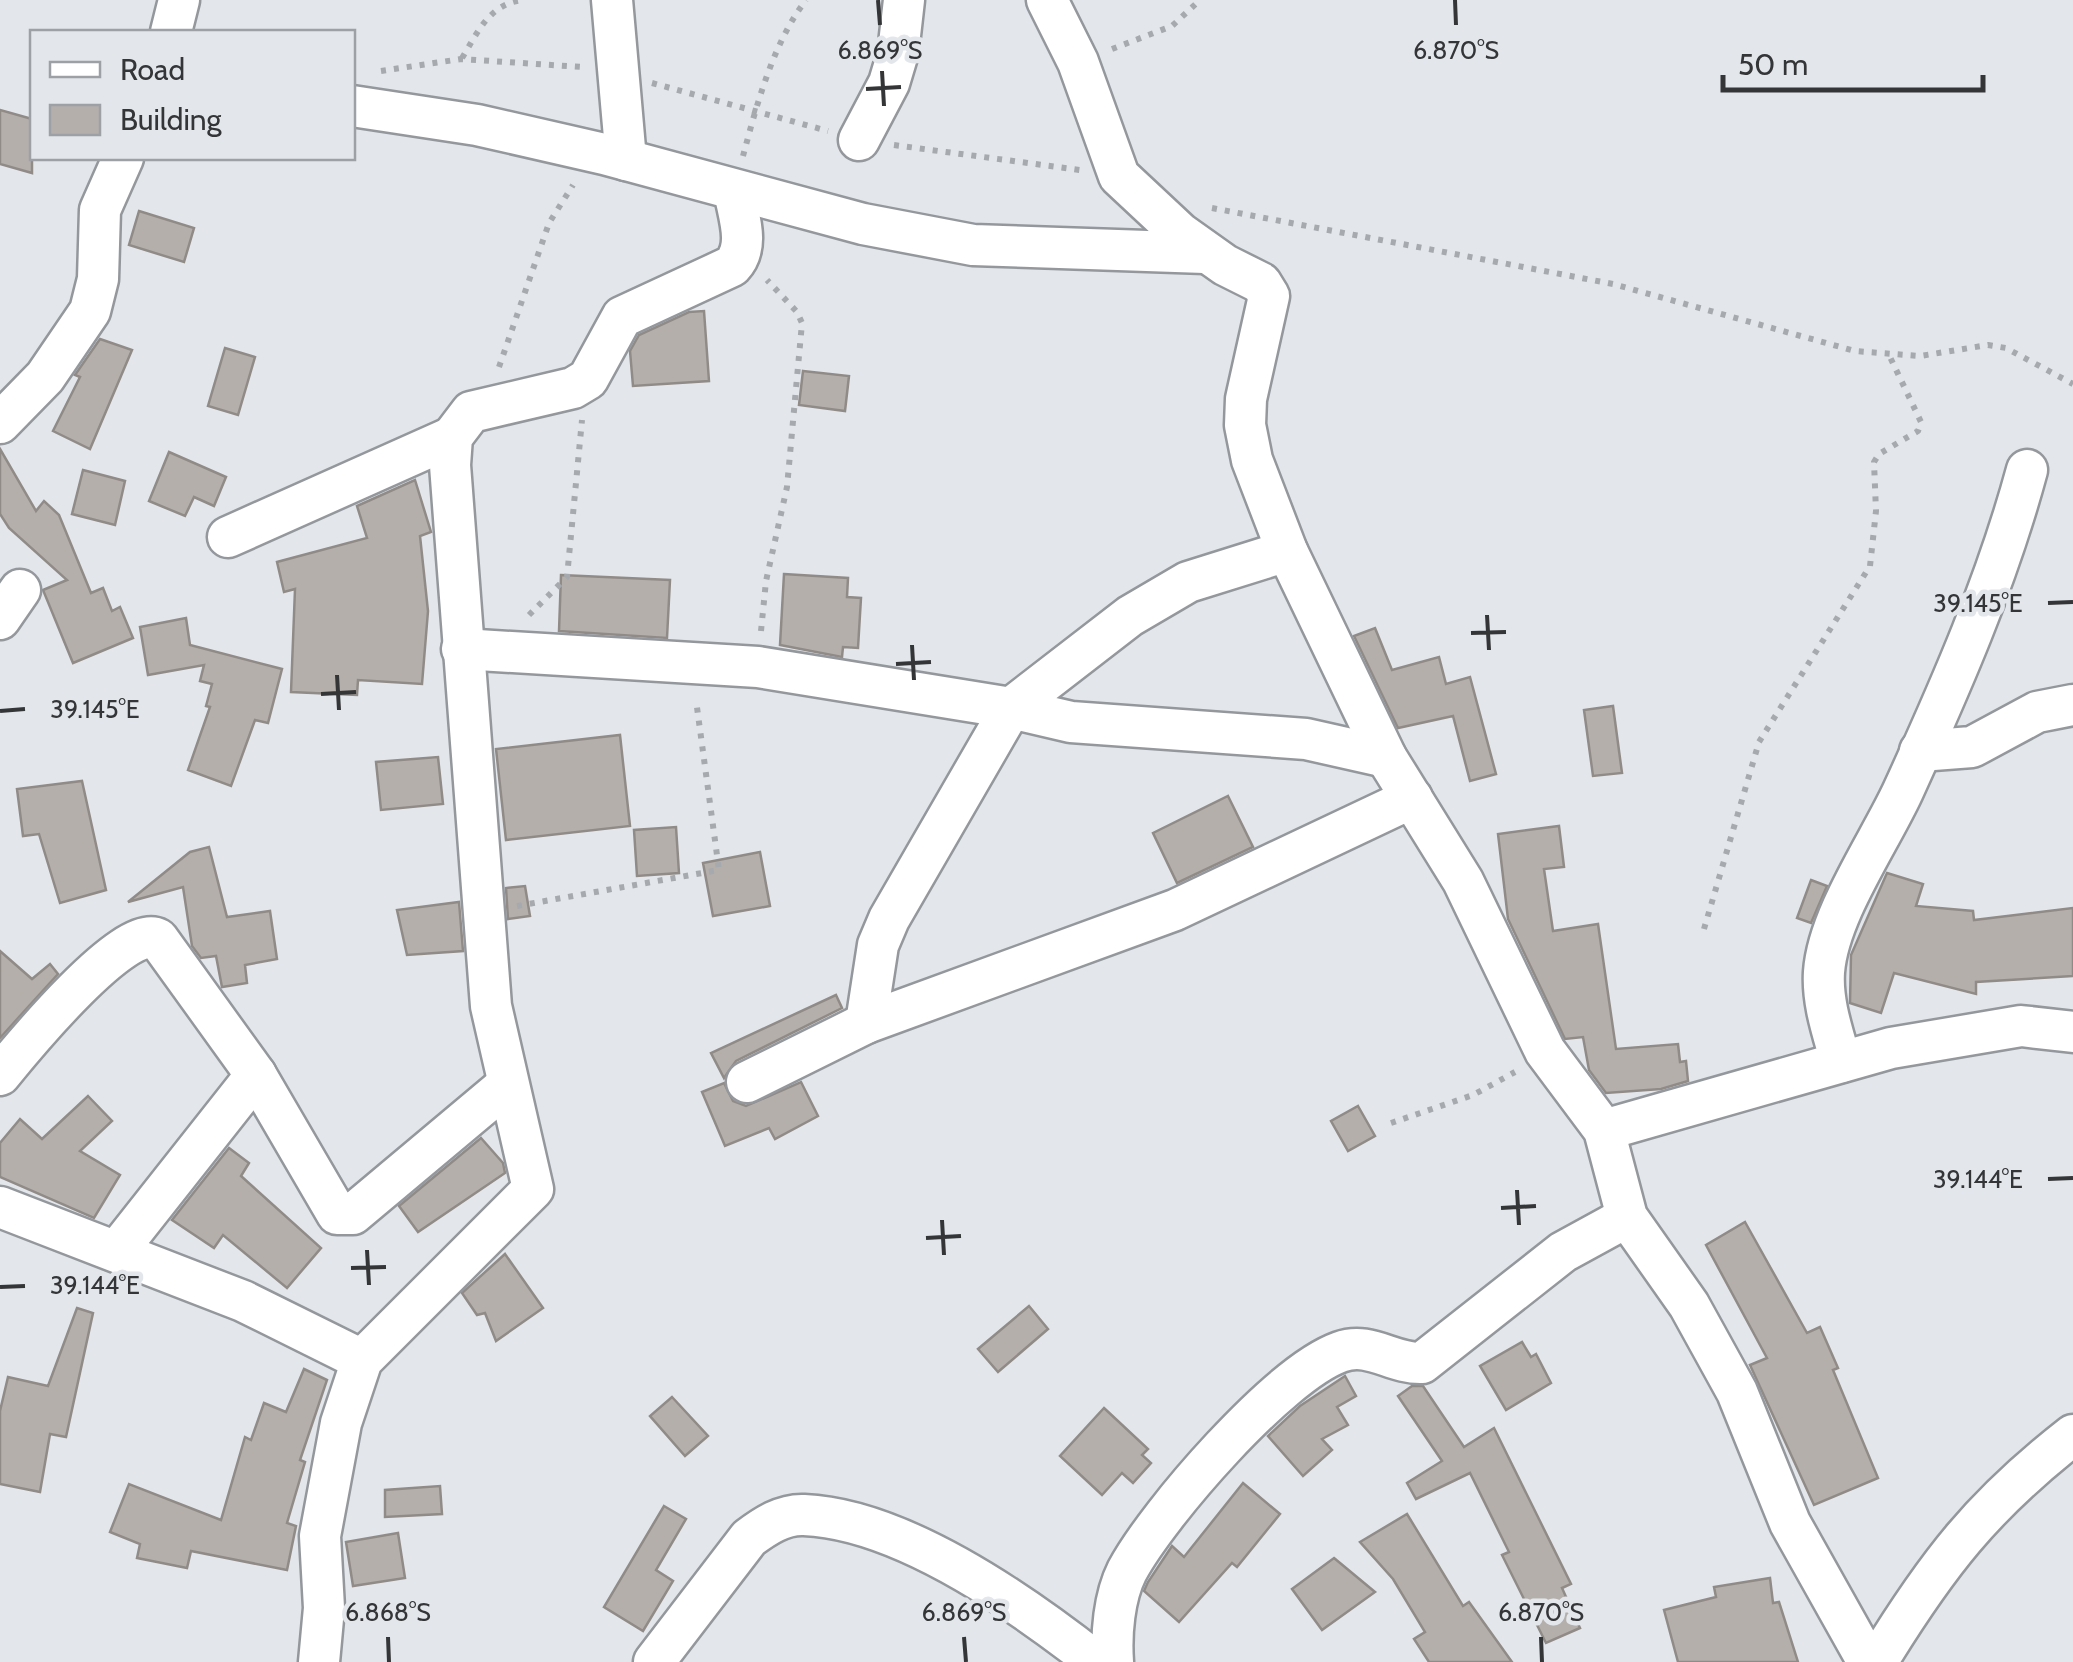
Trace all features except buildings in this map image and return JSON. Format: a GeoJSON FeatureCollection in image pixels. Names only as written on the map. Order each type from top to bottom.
{"type":"FeatureCollection","features":[{"type":"Feature","properties":{"kind":"street"},"geometry":{"type":"LineString","coordinates":[[172,30],[179,0]]}},
{"type":"Feature","properties":{"kind":"street"},"geometry":{"type":"LineString","coordinates":[[612,0],[615,157]]}},
{"type":"Feature","properties":{"kind":"street"},"geometry":{"type":"LineString","coordinates":[[859,140],[888,83],[898,53],[904,0]]}},
{"type":"Feature","properties":{"kind":"street"},"geometry":{"type":"LineString","coordinates":[[1047,0],[1078,62],[1120,176],[1205,253],[1261,282],[1269,296],[1246,399],[1245,425],[1252,460],[1287,551],[1386,757],[1463,880],[1545,1052],[1604,1130],[1627,1217],[1690,1306],[1737,1392],[1790,1523],[1868,1662]]}},
{"type":"Feature","properties":{"kind":"street"},"geometry":{"type":"LineString","coordinates":[[358,89],[477,126],[615,157],[862,224],[973,245],[1205,253]]}},
{"type":"Feature","properties":{"kind":"street"},"geometry":{"type":"LineString","coordinates":[[0,423],[46,377],[90,310],[98,279],[100,210],[122,160]]}},
{"type":"Feature","properties":{"kind":"street"},"geometry":{"type":"LineString","coordinates":[[228,537],[452,437],[471,412],[573,388],[588,379],[622,317],[732,266],[741,256],[743,242],[734,190]]}},
{"type":"Feature","properties":{"kind":"street"},"geometry":{"type":"LineString","coordinates":[[318,1662],[324,1608],[320,1536],[341,1424],[362,1360],[532,1189],[491,1006],[481,912],[476,649],[452,437]]}},
{"type":"Feature","properties":{"kind":"street"},"geometry":{"type":"LineString","coordinates":[[1840,1062],[1826,1004],[1824,970],[1852,889],[1920,750],[2006,547],[2028,470]]}},
{"type":"Feature","properties":{"kind":"street"},"geometry":{"type":"LineString","coordinates":[[866,1023],[878,944],[888,919],[1011,708],[1130,616],[1188,582],[1287,551]]}},
{"type":"Feature","properties":{"kind":"street"},"geometry":{"type":"LineString","coordinates":[[476,649],[690,660],[758,668],[1011,708],[1071,722],[1306,739],[1386,757]]}},
{"type":"Feature","properties":{"kind":"street"},"geometry":{"type":"LineString","coordinates":[[1920,750],[1972,747],[2037,712],[2073,705]]}},
{"type":"Feature","properties":{"kind":"street"},"geometry":{"type":"LineString","coordinates":[[747,1082],[866,1023],[1175,910],[1412,798]]}},
{"type":"Feature","properties":{"kind":"street"},"geometry":{"type":"LineString","coordinates":[[0,1075],[40,1026],[96,972],[138,936],[150,934],[158,939],[256,1075],[331,1209],[345,1216],[508,1084]]}},
{"type":"Feature","properties":{"kind":"street"},"geometry":{"type":"LineString","coordinates":[[1604,1130],[1921,1042],[2021,1026],[2073,1032]]}},
{"type":"Feature","properties":{"kind":"street"},"geometry":{"type":"LineString","coordinates":[[117,1251],[256,1075]]}},
{"type":"Feature","properties":{"kind":"street"},"geometry":{"type":"LineString","coordinates":[[0,1206],[243,1301],[362,1360]]}},
{"type":"Feature","properties":{"kind":"street"},"geometry":{"type":"LineString","coordinates":[[1112,1662],[1113,1629],[1128,1570],[1192,1485],[1263,1404],[1316,1363],[1343,1351],[1366,1347],[1406,1364],[1422,1363],[1563,1252],[1627,1217]]}},
{"type":"Feature","properties":{"kind":"street"},"geometry":{"type":"LineString","coordinates":[[1877,1662],[1952,1547],[2004,1492],[2073,1436]]}},
{"type":"Feature","properties":{"kind":"street"},"geometry":{"type":"LineString","coordinates":[[654,1662],[749,1538],[768,1523],[801,1514],[885,1533],[926,1553],[1013,1601],[1096,1662]]}},
{"type":"Feature","properties":{"kind":"path"},"geometry":{"type":"LineString","coordinates":[[461,60],[488,16],[510,2],[522,0]]}},
{"type":"Feature","properties":{"kind":"path"},"geometry":{"type":"LineString","coordinates":[[755,111],[790,22],[806,0]]}},
{"type":"Feature","properties":{"kind":"path"},"geometry":{"type":"LineString","coordinates":[[1078,62],[1172,26],[1200,0]]}},
{"type":"Feature","properties":{"kind":"path"},"geometry":{"type":"LineString","coordinates":[[358,89],[461,60],[522,60],[616,71],[684,94],[859,140],[1120,176]]}},
{"type":"Feature","properties":{"kind":"path"},"geometry":{"type":"LineString","coordinates":[[488,407],[526,280],[549,222],[573,185],[615,157]]}},
{"type":"Feature","properties":{"kind":"path"},"geometry":{"type":"LineString","coordinates":[[1201,206],[1614,284],[1855,351],[1890,357],[1988,345],[2006,348],[2073,384]]}},
{"type":"Feature","properties":{"kind":"path"},"geometry":{"type":"LineString","coordinates":[[741,256],[787,300],[802,323],[787,487],[766,580],[758,668]]}},
{"type":"Feature","properties":{"kind":"path"},"geometry":{"type":"LineString","coordinates":[[1704,929],[1759,742],[1870,566],[1876,511],[1874,462],[1879,454],[1918,431],[1921,422],[1890,357]]}},
{"type":"Feature","properties":{"kind":"path"},"geometry":{"type":"LineString","coordinates":[[476,649],[567,577],[588,379]]}},
{"type":"Feature","properties":{"kind":"path"},"geometry":{"type":"LineString","coordinates":[[481,912],[719,870],[690,660]]}},
{"type":"Feature","properties":{"kind":"path"},"geometry":{"type":"LineString","coordinates":[[1391,1124],[1495,1086],[1545,1052]]}}]}
